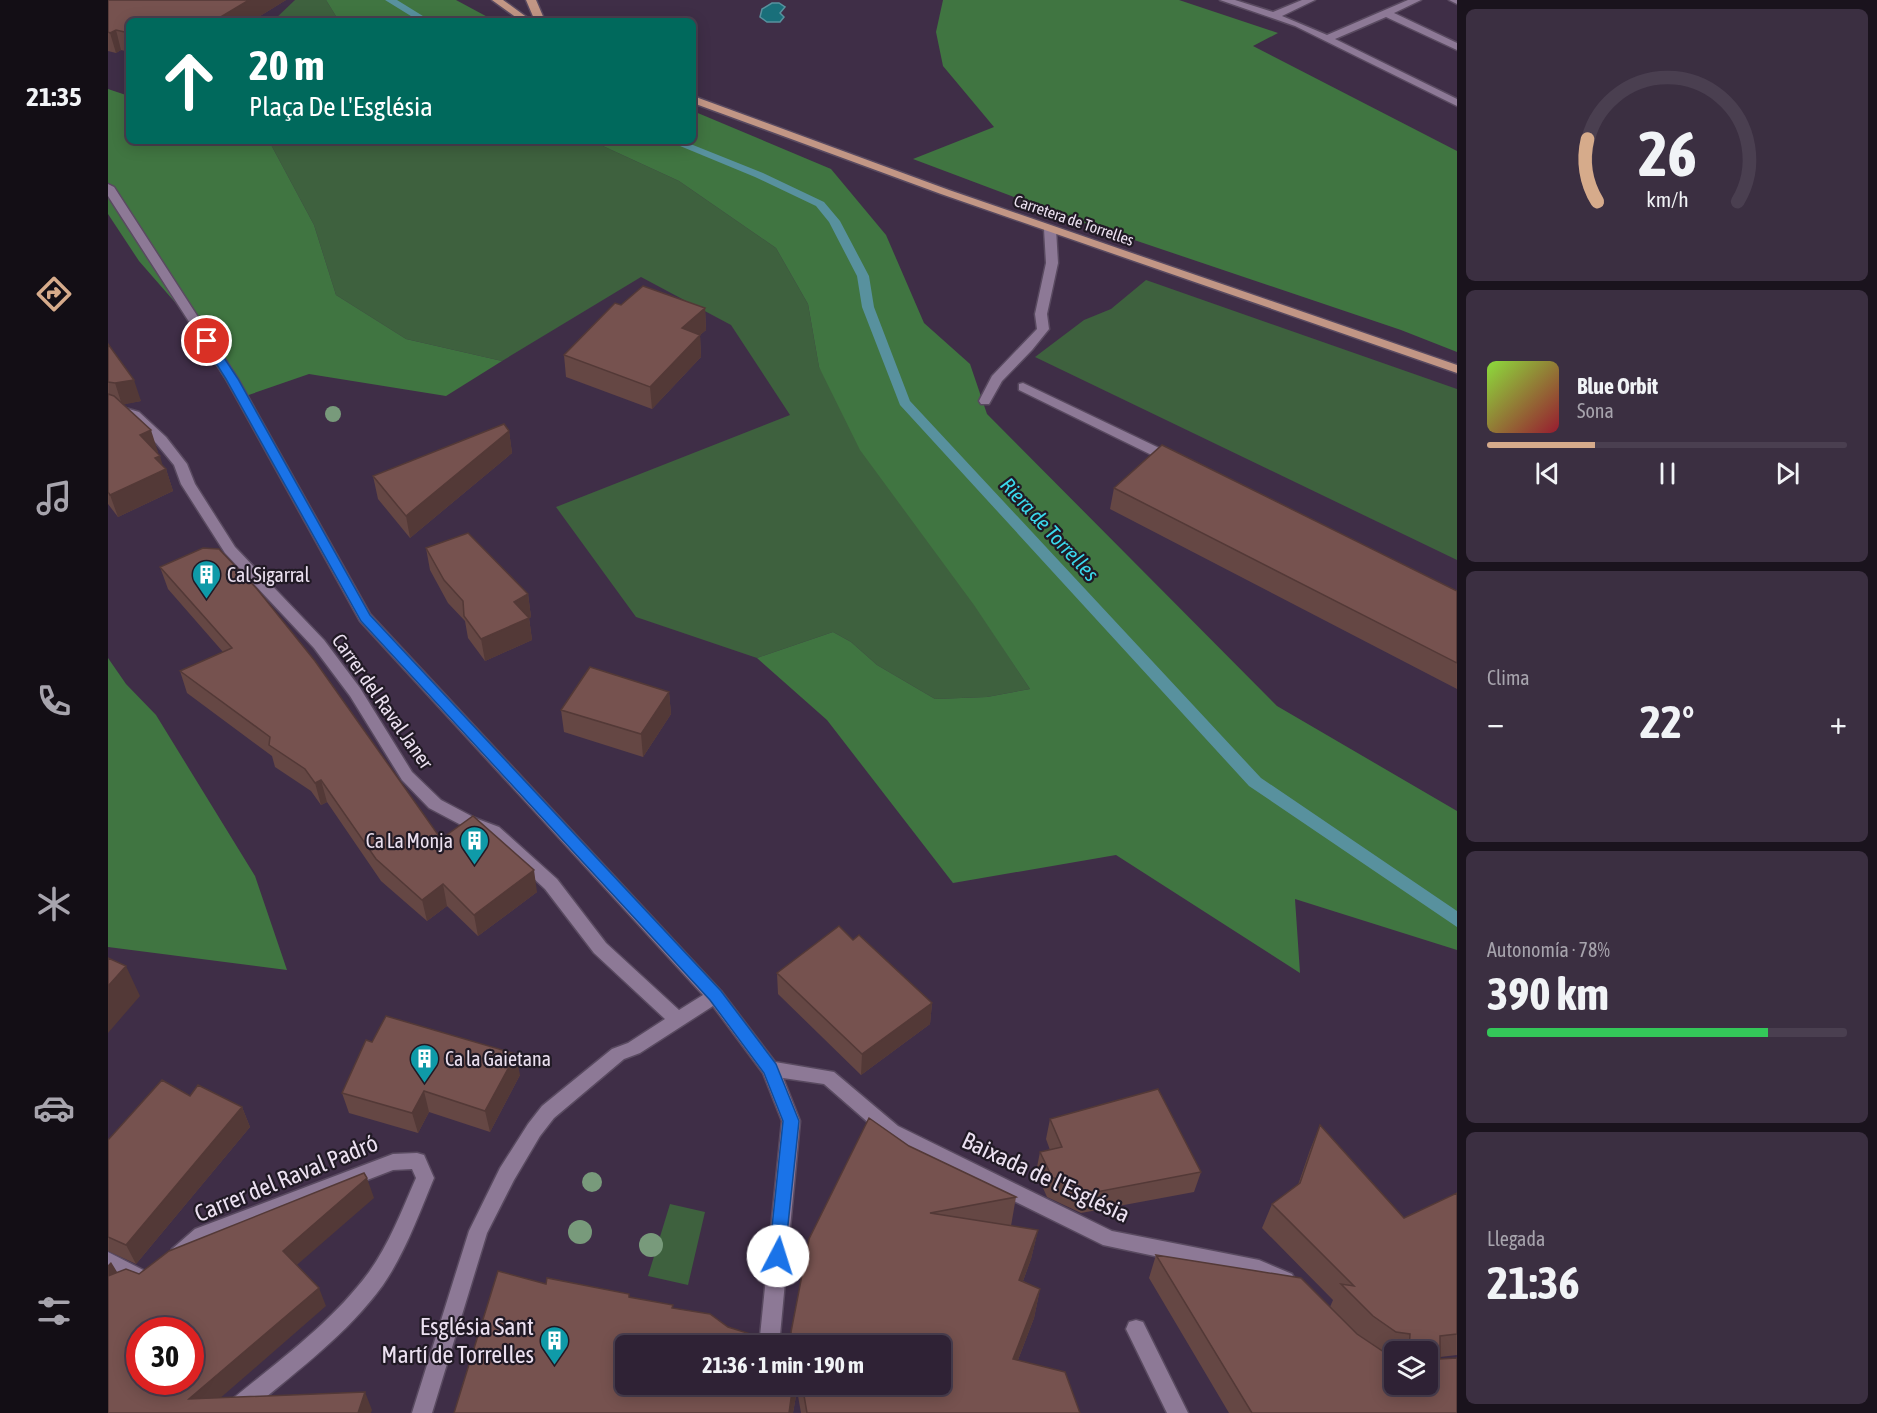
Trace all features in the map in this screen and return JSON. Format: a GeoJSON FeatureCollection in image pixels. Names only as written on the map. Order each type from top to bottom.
{"type":"FeatureCollection","features":[{"type":"Feature","properties":{"kind":"main road"},"geometry":{"type":"LineString","coordinates":[[497,0],[523,18]]}},
{"type":"Feature","properties":{"kind":"main road"},"geometry":{"type":"LineString","coordinates":[[531,0],[539,18]]}},
{"type":"Feature","properties":{"kind":"main road","name":"Carretera de Torrelles"},"geometry":{"type":"LineString","coordinates":[[696,100],[1050,229],[1453,369]]}},
{"type":"Feature","properties":{"kind":"street"},"geometry":{"type":"LineString","coordinates":[[1226,0],[1275,15],[1328,38],[1457,103]]}},
{"type":"Feature","properties":{"kind":"street"},"geometry":{"type":"LineString","coordinates":[[1275,15],[1310,0]]}},
{"type":"Feature","properties":{"kind":"street"},"geometry":{"type":"LineString","coordinates":[[1328,38],[1416,0]]}},
{"type":"Feature","properties":{"kind":"street"},"geometry":{"type":"LineString","coordinates":[[1386,13],[1457,47]]}},
{"type":"Feature","properties":{"kind":"street"},"geometry":{"type":"LineString","coordinates":[[108,187],[232,379],[365,618],[715,996],[770,1069],[791,1121],[770,1335]]}},
{"type":"Feature","properties":{"kind":"street"},"geometry":{"type":"LineString","coordinates":[[985,401],[998,374],[1034,343],[1043,329],[1041,314],[1052,263],[1050,229]]}},
{"type":"Feature","properties":{"kind":"street"},"geometry":{"type":"LineString","coordinates":[[1023,387],[1189,468]]}},
{"type":"Feature","properties":{"kind":"street","name":"Carrer del Raval Janer"},"geometry":{"type":"LineString","coordinates":[[108,408],[134,415],[161,441],[180,464],[188,484],[230,550],[319,644],[355,692],[407,776],[435,804],[469,822],[494,831],[551,884],[600,948],[678,1020]]}},
{"type":"Feature","properties":{"kind":"street"},"geometry":{"type":"LineString","coordinates":[[422,1413],[478,1231],[507,1174],[534,1130],[548,1112],[618,1054],[634,1048],[715,996]]}},
{"type":"Feature","properties":{"kind":"street","name":"Baixada de l'Església"},"geometry":{"type":"LineString","coordinates":[[770,1069],[828,1077],[892,1132],[1110,1239],[1259,1269],[1287,1281],[1300,1293]]}},
{"type":"Feature","properties":{"kind":"street","name":"Carrer del Raval Padró"},"geometry":{"type":"LineString","coordinates":[[108,1261],[157,1274],[202,1235],[393,1162],[417,1161],[425,1178],[407,1220],[377,1277],[351,1308],[231,1413]]}},
{"type":"Feature","properties":{"kind":"street"},"geometry":{"type":"LineString","coordinates":[[1136,1329],[1178,1413]]}},
{"type":"Feature","properties":{"kind":"street"},"geometry":{"type":"LineString","coordinates":[[777,1395],[780,1413]]}},
{"type":"Feature","properties":{"kind":"shaded area"},"geometry":{"type":"Polygon","coordinates":[[[295,0],[326,0],[337,18],[276,18],[295,0]]]}},
{"type":"Feature","properties":{"kind":"shaded area"},"geometry":{"type":"Polygon","coordinates":[[[326,0],[456,0],[489,18],[337,18],[326,0]]]}},
{"type":"Feature","properties":{"kind":"shaded area"},"geometry":{"type":"Polygon","coordinates":[[[943,0],[1179,0],[1278,33],[1253,46],[1457,151],[1457,352],[1401,330],[1072,219],[913,159],[994,127],[943,66],[936,32],[943,0]]]}},
{"type":"Feature","properties":{"kind":"shaded area"},"geometry":{"type":"Polygon","coordinates":[[[772,3],[779,3],[785,7],[780,13],[784,17],[780,22],[767,22],[760,17],[762,9],[772,3]]]}},
{"type":"Feature","properties":{"kind":"shaded area"},"geometry":{"type":"Polygon","coordinates":[[[108,89],[126,95],[126,144],[271,144],[314,225],[336,295],[406,339],[502,361],[446,396],[309,374],[237,399],[180,308],[139,261],[108,214],[108,89]]]}},
{"type":"Feature","properties":{"kind":"shaded area"},"geometry":{"type":"Polygon","coordinates":[[[696,112],[831,169],[886,235],[924,323],[970,364],[987,414],[1277,706],[1457,811],[1457,950],[1295,899],[1300,973],[1116,855],[953,883],[827,720],[757,658],[833,632],[851,642],[877,665],[935,699],[987,697],[1030,689],[974,605],[860,450],[819,367],[808,304],[776,248],[679,181],[599,144],[696,144],[696,112]]]}},
{"type":"Feature","properties":{"kind":"shaded area"},"geometry":{"type":"Polygon","coordinates":[[[271,144],[599,144],[679,181],[776,248],[808,304],[819,367],[1030,689],[987,697],[935,699],[877,665],[851,642],[833,632],[757,658],[636,617],[556,507],[790,415],[731,325],[641,277],[502,361],[406,339],[336,295],[314,225],[271,144]]]}},
{"type":"Feature","properties":{"kind":"shaded area"},"geometry":{"type":"Polygon","coordinates":[[[1146,280],[1457,389],[1457,560],[1035,357],[1084,320],[1111,309],[1146,280]]]}},
{"type":"Feature","properties":{"kind":"shaded area"},"geometry":{"type":"Polygon","coordinates":[[[108,658],[126,684],[156,715],[255,876],[287,970],[108,947],[108,658]]]}},
{"type":"Feature","properties":{"kind":"shaded area"},"geometry":{"type":"Polygon","coordinates":[[[670,1204],[705,1212],[688,1285],[648,1276],[670,1204]]]}},
{"type":"Feature","properties":{"kind":"building"},"geometry":{"type":"Polygon","coordinates":[[[108,0],[249,0],[219,18],[126,18],[126,32],[116,30],[108,32],[108,0]]]}},
{"type":"Feature","properties":{"kind":"building"},"geometry":{"type":"Polygon","coordinates":[[[643,286],[705,308],[682,328],[700,335],[650,387],[564,355],[615,303],[621,305],[643,286]]]}},
{"type":"Feature","properties":{"kind":"building"},"geometry":{"type":"Polygon","coordinates":[[[108,344],[134,380],[108,382],[108,344]]]}},
{"type":"Feature","properties":{"kind":"building"},"geometry":{"type":"Polygon","coordinates":[[[108,394],[114,396],[151,430],[140,435],[160,456],[155,458],[166,469],[110,495],[108,492],[108,394]]]}},
{"type":"Feature","properties":{"kind":"building"},"geometry":{"type":"Polygon","coordinates":[[[504,424],[509,431],[406,516],[373,476],[504,424]]]}},
{"type":"Feature","properties":{"kind":"building"},"geometry":{"type":"Polygon","coordinates":[[[1162,445],[1457,591],[1457,663],[1114,488],[1162,445]]]}},
{"type":"Feature","properties":{"kind":"building"},"geometry":{"type":"Polygon","coordinates":[[[468,533],[528,594],[514,602],[529,618],[481,639],[464,616],[463,601],[444,580],[426,548],[468,533]]]}},
{"type":"Feature","properties":{"kind":"building"},"geometry":{"type":"Polygon","coordinates":[[[203,548],[219,549],[257,589],[315,661],[441,839],[473,816],[534,870],[474,915],[443,884],[422,900],[376,859],[321,780],[315,783],[305,769],[269,745],[270,737],[180,671],[232,648],[160,567],[203,548]]]}},
{"type":"Feature","properties":{"kind":"building"},"geometry":{"type":"Polygon","coordinates":[[[590,667],[669,692],[641,734],[561,710],[590,667]]]}},
{"type":"Feature","properties":{"kind":"building"},"geometry":{"type":"Polygon","coordinates":[[[839,926],[853,940],[859,935],[932,1003],[862,1054],[777,973],[839,926]]]}},
{"type":"Feature","properties":{"kind":"building"},"geometry":{"type":"Polygon","coordinates":[[[108,958],[126,966],[108,986],[108,958]]]}},
{"type":"Feature","properties":{"kind":"building","name":"Ca la Gaietana"},"geometry":{"type":"Polygon","coordinates":[[[386,1016],[516,1054],[485,1111],[424,1091],[412,1113],[342,1093],[366,1040],[372,1042],[386,1016]]]}},
{"type":"Feature","properties":{"kind":"building"},"geometry":{"type":"Polygon","coordinates":[[[162,1080],[190,1096],[198,1085],[242,1107],[126,1245],[108,1237],[108,1140],[162,1080]]]}},
{"type":"Feature","properties":{"kind":"building"},"geometry":{"type":"Polygon","coordinates":[[[1158,1089],[1201,1172],[1086,1194],[1052,1177],[1040,1152],[1062,1147],[1050,1119],[1158,1089]]]}},
{"type":"Feature","properties":{"kind":"building"},"geometry":{"type":"Polygon","coordinates":[[[869,1118],[909,1146],[1016,1197],[930,1213],[1038,1230],[1019,1280],[1040,1289],[1013,1359],[1065,1372],[1080,1413],[807,1413],[804,1395],[951,1395],[951,1335],[792,1335],[809,1239],[869,1118]]]}},
{"type":"Feature","properties":{"kind":"building"},"geometry":{"type":"Polygon","coordinates":[[[1320,1125],[1404,1218],[1457,1193],[1457,1334],[1440,1336],[1440,1359],[1457,1358],[1457,1413],[1252,1413],[1156,1255],[1301,1278],[1357,1334],[1384,1352],[1384,1395],[1438,1395],[1438,1341],[1410,1341],[1410,1334],[1396,1332],[1373,1316],[1341,1284],[1354,1286],[1272,1204],[1300,1183],[1320,1125]]]}},
{"type":"Feature","properties":{"kind":"building"},"geometry":{"type":"Polygon","coordinates":[[[364,1173],[367,1178],[283,1251],[319,1288],[204,1386],[204,1317],[126,1317],[126,1395],[194,1395],[189,1399],[365,1392],[358,1413],[108,1413],[108,1276],[126,1269],[139,1274],[169,1251],[364,1173]]]}},
{"type":"Feature","properties":{"kind":"building","name":"Església Sant Martí de Torrelles"},"geometry":{"type":"Polygon","coordinates":[[[498,1271],[546,1284],[547,1278],[629,1294],[629,1297],[673,1305],[672,1308],[710,1314],[728,1327],[754,1335],[615,1335],[615,1395],[791,1395],[789,1413],[454,1413],[498,1271]]]}},
{"type":"Feature","properties":{"kind":"waterway","name":"Riera de Torrelles"},"geometry":{"type":"LineString","coordinates":[[390,0],[421,18]]}},
{"type":"Feature","properties":{"kind":"waterway","name":"Riera de Torrelles"},"geometry":{"type":"LineString","coordinates":[[681,144],[759,175],[820,204],[834,221],[863,276],[868,307],[904,402],[1255,782],[1457,920]]}},
{"type":"Feature","properties":{"kind":"place","name":"Cal Sigarral"},"geometry":{"type":"Point","coordinates":[206,600]}},
{"type":"Feature","properties":{"kind":"place","name":"Ca La Monja"},"geometry":{"type":"Point","coordinates":[474,866]}},
{"type":"Feature","properties":{"kind":"place","name":"Ca la Gaietana"},"geometry":{"type":"Point","coordinates":[424,1084]}},
{"type":"Feature","properties":{"kind":"place","name":"Església Sant Martí de Torrelles"},"geometry":{"type":"Point","coordinates":[555,1366]}},
{"type":"Feature","properties":{"kind":"route"},"geometry":{"type":"LineString","coordinates":[[207,341],[232,379],[365,618],[715,996],[770,1069],[791,1121],[778,1256]]}}]}
